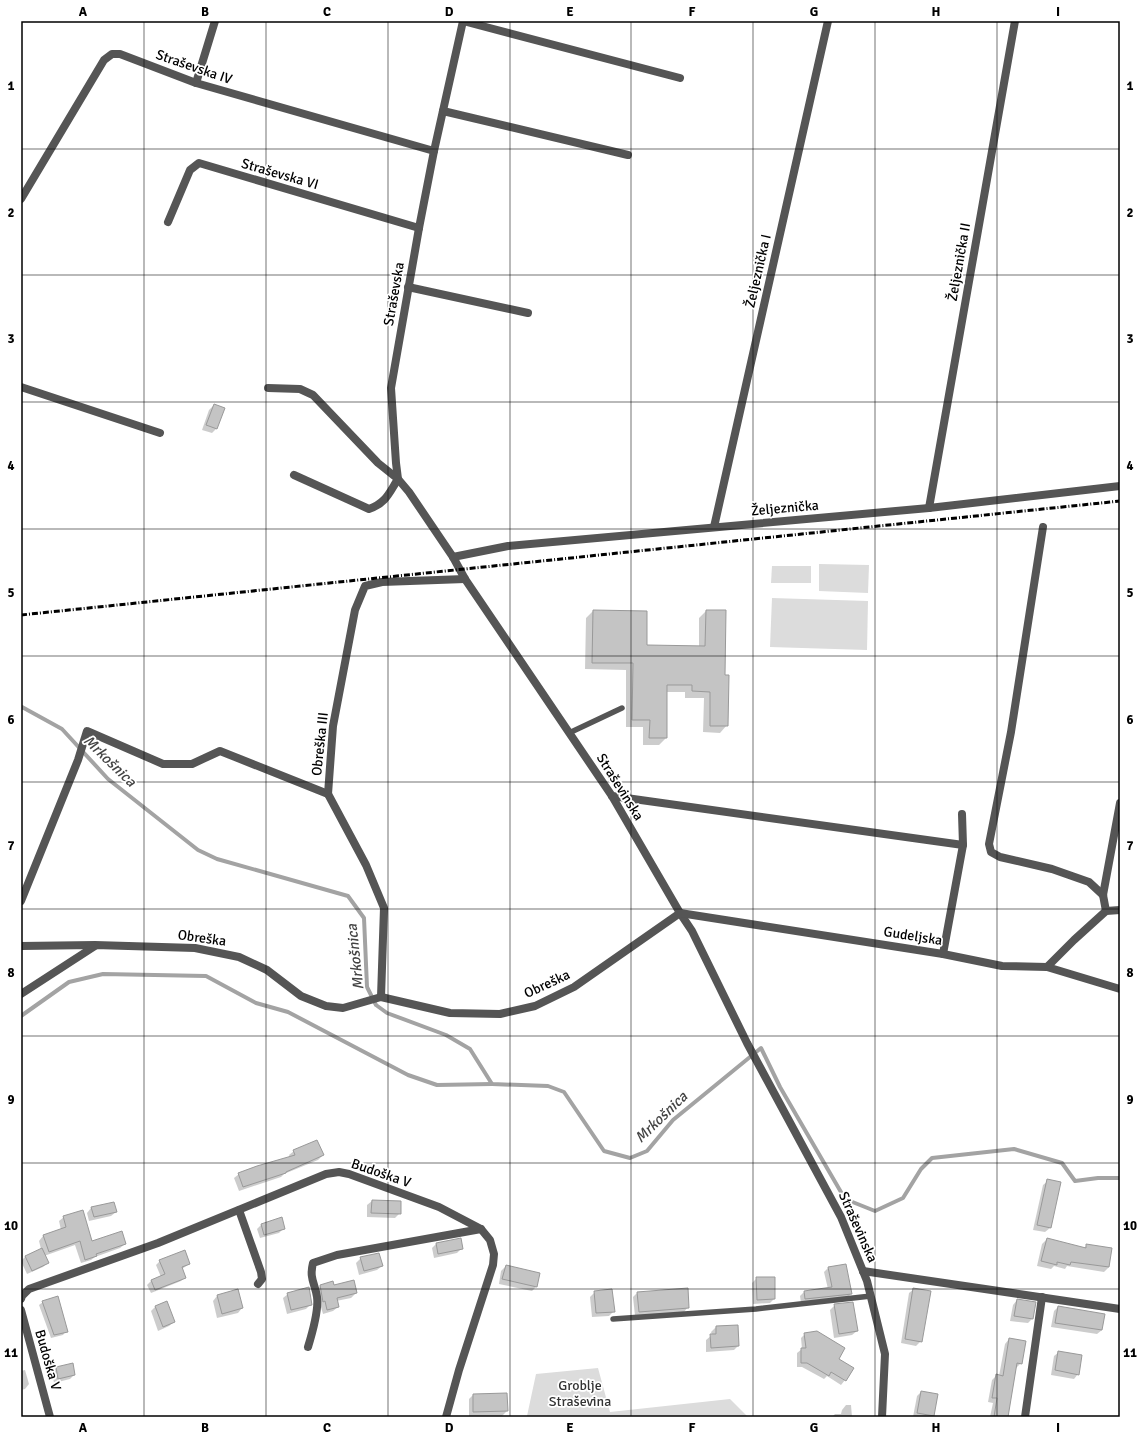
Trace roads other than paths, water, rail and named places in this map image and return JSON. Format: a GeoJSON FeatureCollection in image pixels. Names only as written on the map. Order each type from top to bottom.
{"type":"FeatureCollection","features":[{"type":"Feature","properties":{"kind":"street"},"geometry":{"type":"LineString","coordinates":[[196,83],[215,21]]}},
{"type":"Feature","properties":{"kind":"street"},"geometry":{"type":"LineString","coordinates":[[463,21],[680,78]]}},
{"type":"Feature","properties":{"kind":"street","name":"Straševska"},"geometry":{"type":"LineString","coordinates":[[398,479],[391,388],[408,287],[434,151],[463,21]]}},
{"type":"Feature","properties":{"kind":"street","name":"Željeznička I"},"geometry":{"type":"LineString","coordinates":[[714,527],[828,21]]}},
{"type":"Feature","properties":{"kind":"street","name":"Željeznička II"},"geometry":{"type":"LineString","coordinates":[[929,508],[1015,21]]}},
{"type":"Feature","properties":{"kind":"street","name":"Straševska IV"},"geometry":{"type":"LineString","coordinates":[[21,199],[104,60],[112,54],[120,54],[196,83],[434,151]]}},
{"type":"Feature","properties":{"kind":"street"},"geometry":{"type":"LineString","coordinates":[[443,110],[628,155]]}},
{"type":"Feature","properties":{"kind":"street","name":"Straševska VI"},"geometry":{"type":"LineString","coordinates":[[168,222],[190,170],[199,163],[419,228]]}},
{"type":"Feature","properties":{"kind":"street"},"geometry":{"type":"LineString","coordinates":[[408,287],[528,313]]}},
{"type":"Feature","properties":{"kind":"street"},"geometry":{"type":"LineString","coordinates":[[21,387],[160,433]]}},
{"type":"Feature","properties":{"kind":"street"},"geometry":{"type":"LineString","coordinates":[[268,388],[300,389],[313,396],[378,464],[398,479],[409,492],[453,557]]}},
{"type":"Feature","properties":{"kind":"street"},"geometry":{"type":"LineString","coordinates":[[294,475],[369,509],[378,506],[383,502],[398,479]]}},
{"type":"Feature","properties":{"kind":"street","name":"Željeznička"},"geometry":{"type":"LineString","coordinates":[[453,557],[508,546],[929,508],[1120,486]]}},
{"type":"Feature","properties":{"kind":"street"},"geometry":{"type":"LineString","coordinates":[[1043,527],[1011,732],[989,844],[992,852],[1000,857],[1052,869],[1089,882],[1104,895]]}},
{"type":"Feature","properties":{"kind":"street","name":"Straševinska"},"geometry":{"type":"LineString","coordinates":[[453,557],[464,580],[612,796],[692,931],[747,1043],[841,1217],[863,1271],[884,1354],[882,1417]]}},
{"type":"Feature","properties":{"kind":"street","name":"Obreška III"},"geometry":{"type":"LineString","coordinates":[[381,997],[384,908],[366,865],[328,794],[333,726],[355,610],[365,586],[382,582],[464,580]]}},
{"type":"Feature","properties":{"kind":"street"},"geometry":{"type":"LineString","coordinates":[[21,901],[85,742],[87,731],[163,764],[192,764],[220,751],[328,794]]}},
{"type":"Feature","properties":{"kind":"street"},"geometry":{"type":"LineString","coordinates":[[612,796],[963,846]]}},
{"type":"Feature","properties":{"kind":"street"},"geometry":{"type":"LineString","coordinates":[[1106,911],[1104,895],[1120,803]]}},
{"type":"Feature","properties":{"kind":"street"},"geometry":{"type":"LineString","coordinates":[[943,954],[963,846],[962,814]]}},
{"type":"Feature","properties":{"kind":"street"},"geometry":{"type":"LineString","coordinates":[[1047,968],[1074,940],[1106,911],[1120,910]]}},
{"type":"Feature","properties":{"kind":"street","name":"Obreška"},"geometry":{"type":"LineString","coordinates":[[21,946],[95,945],[196,948],[239,957],[267,970],[301,996],[326,1006],[344,1008],[381,997],[450,1013],[500,1014],[535,1006],[574,987],[680,913]]}},
{"type":"Feature","properties":{"kind":"street","name":"Gudeljska"},"geometry":{"type":"LineString","coordinates":[[680,913],[943,954],[1002,966],[1047,968],[1120,989]]}},
{"type":"Feature","properties":{"kind":"street"},"geometry":{"type":"LineString","coordinates":[[21,994],[95,945]]}},
{"type":"Feature","properties":{"kind":"street","name":"Budoška V"},"geometry":{"type":"LineString","coordinates":[[21,1299],[29,1289],[158,1243],[326,1174],[339,1172],[349,1174],[439,1207],[481,1229],[490,1240],[494,1254],[493,1265],[459,1370],[446,1417]]}},
{"type":"Feature","properties":{"kind":"street"},"geometry":{"type":"LineString","coordinates":[[239,1210],[261,1272],[262,1280],[258,1284]]}},
{"type":"Feature","properties":{"kind":"street"},"geometry":{"type":"LineString","coordinates":[[308,1347],[314,1326],[317,1299],[311,1273],[313,1264],[337,1255],[481,1229]]}},
{"type":"Feature","properties":{"kind":"street"},"geometry":{"type":"LineString","coordinates":[[863,1271],[1120,1309]]}},
{"type":"Feature","properties":{"kind":"street"},"geometry":{"type":"LineString","coordinates":[[1025,1417],[1042,1297]]}},
{"type":"Feature","properties":{"kind":"street","name":"Budoška V"},"geometry":{"type":"LineString","coordinates":[[21,1310],[50,1417]]}},
{"type":"Feature","properties":{"kind":"lane"},"geometry":{"type":"LineString","coordinates":[[569,733],[622,708]]}},
{"type":"Feature","properties":{"kind":"lane"},"geometry":{"type":"LineString","coordinates":[[613,1319],[756,1309],[870,1296]]}},
{"type":"Feature","properties":{"kind":"waterway","name":"Mrkošnica"},"geometry":{"type":"LineString","coordinates":[[21,708],[22,707],[62,729],[108,779],[198,850],[217,859],[348,896],[364,918],[367,987],[376,1005],[387,1013],[446,1035],[470,1049],[492,1084],[548,1086],[564,1092],[604,1151],[630,1158],[647,1151],[673,1120],[761,1048],[780,1087],[845,1199],[875,1211],[903,1198],[921,1169],[932,1158],[1014,1149],[1062,1163],[1075,1181],[1098,1178],[1120,1178]]}},
{"type":"Feature","properties":{"kind":"waterway"},"geometry":{"type":"LineString","coordinates":[[21,1016],[69,982],[103,974],[206,976],[256,1003],[288,1012],[408,1075],[437,1085],[492,1084]]}},
{"type":"Feature","properties":{"kind":"railway"},"geometry":{"type":"LineString","coordinates":[[21,615],[1120,501]]}},
{"type":"Feature","properties":{"kind":"park label","name":"Groblje Straševina"},"geometry":{"type":"Point","coordinates":[580,1394]}}]}
